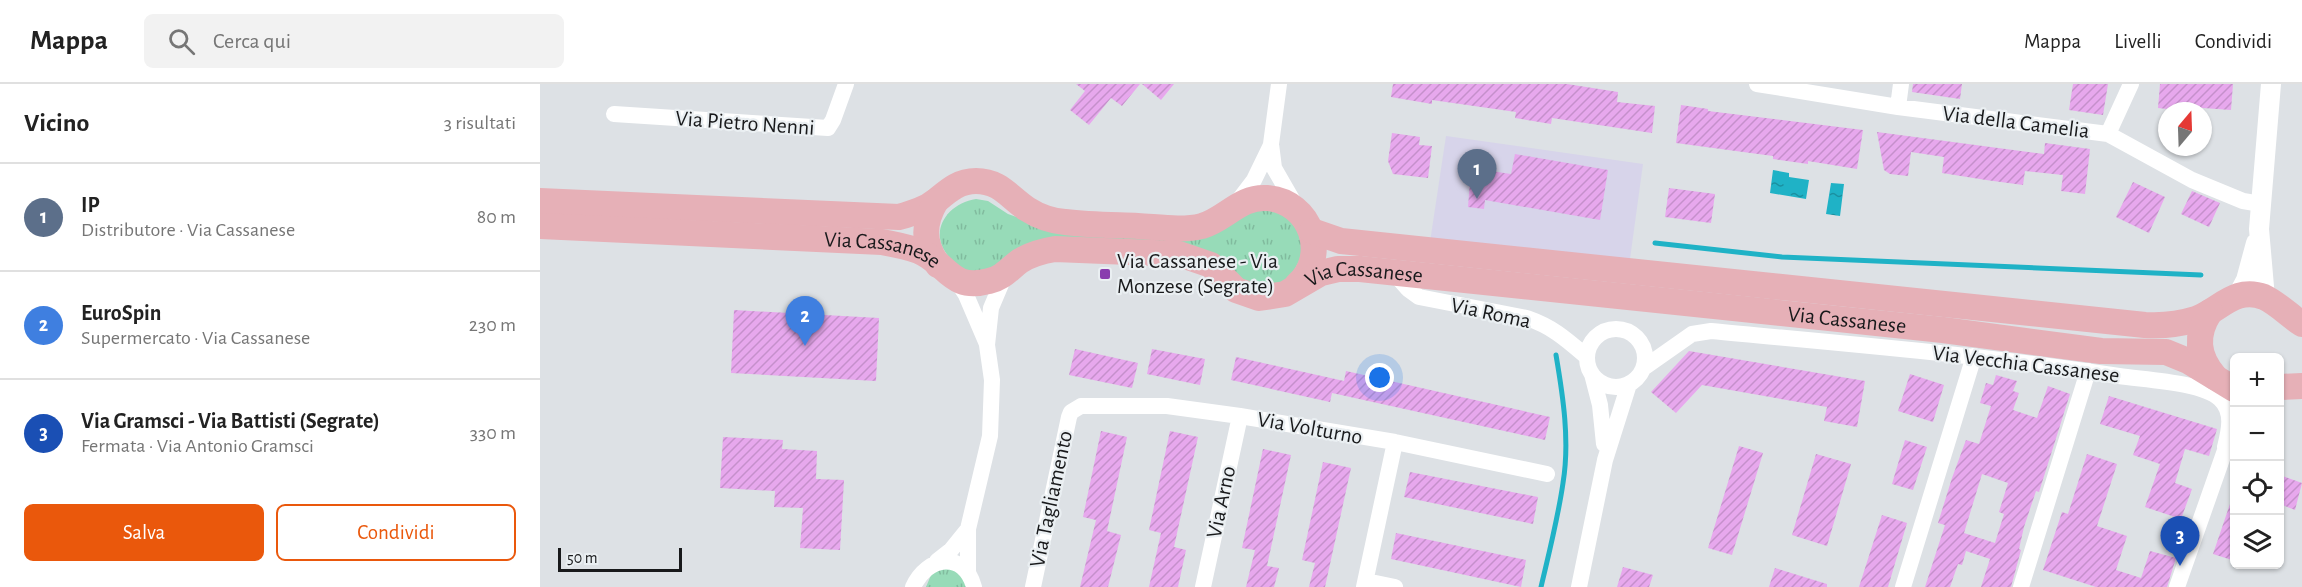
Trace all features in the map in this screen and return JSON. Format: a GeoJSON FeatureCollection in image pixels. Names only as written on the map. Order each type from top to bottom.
{"type":"FeatureCollection","features":[{"type":"Feature","properties":{"kind":"main road","name":"Via Cassanese"},"geometry":{"type":"LineString","coordinates":[[540,201],[899,217],[918,212],[959,184],[984,182],[1001,187],[1041,217],[1064,222],[1189,228],[1216,220],[1248,200],[1265,197],[1283,201],[1305,221],[1350,242],[2145,325],[2178,323],[2194,319],[2210,312],[2228,298],[2238,295]]}},
{"type":"Feature","properties":{"kind":"main road"},"geometry":{"type":"LineString","coordinates":[[936,201],[928,215],[925,231],[928,248],[946,272]]}},
{"type":"Feature","properties":{"kind":"main road"},"geometry":{"type":"LineString","coordinates":[[1295,288],[1307,275],[1314,258],[1314,240],[1305,221]]}},
{"type":"Feature","properties":{"kind":"main road","name":"Via Cassanese"},"geometry":{"type":"LineString","coordinates":[[540,226],[882,242],[925,254],[946,272],[979,283],[1005,275],[1028,257],[1055,249],[1179,254],[1211,265],[1229,284],[1245,294],[1259,298],[1275,297],[1321,273],[1338,269],[1393,272],[1943,330],[2101,351],[2166,352],[2188,361],[2229,388]]}},
{"type":"Feature","properties":{"kind":"main road"},"geometry":{"type":"LineString","coordinates":[[2238,295],[2256,295],[2265,298],[2302,324]]}},
{"type":"Feature","properties":{"kind":"main road","name":"Via Cassanese"},"geometry":{"type":"LineString","coordinates":[[2210,312],[2200,332],[2199,349],[2202,360],[2229,388]]}},
{"type":"Feature","properties":{"kind":"main road"},"geometry":{"type":"LineString","coordinates":[[2284,387],[2302,386]]}},
{"type":"Feature","properties":{"kind":"street","name":"Via Pietro Nenni"},"geometry":{"type":"LineString","coordinates":[[614,114],[828,128],[846,84]]}},
{"type":"Feature","properties":{"kind":"street"},"geometry":{"type":"LineString","coordinates":[[1279,84],[1271,144],[1274,168],[1305,221]]}},
{"type":"Feature","properties":{"kind":"street","name":"Via della Camelia"},"geometry":{"type":"LineString","coordinates":[[1757,84],[1898,107],[2108,134],[2192,180],[2243,201],[2261,204]]}},
{"type":"Feature","properties":{"kind":"street"},"geometry":{"type":"LineString","coordinates":[[1898,107],[1901,84]]}},
{"type":"Feature","properties":{"kind":"street"},"geometry":{"type":"LineString","coordinates":[[2108,134],[2131,84]]}},
{"type":"Feature","properties":{"kind":"street"},"geometry":{"type":"LineString","coordinates":[[2265,298],[2259,229],[2271,84]]}},
{"type":"Feature","properties":{"kind":"street"},"geometry":{"type":"LineString","coordinates":[[1234,208],[1254,180],[1271,144]]}},
{"type":"Feature","properties":{"kind":"street"},"geometry":{"type":"LineString","coordinates":[[2238,295],[2246,280],[2259,229]]}},
{"type":"Feature","properties":{"kind":"street"},"geometry":{"type":"LineString","coordinates":[[946,272],[966,295],[987,345]]}},
{"type":"Feature","properties":{"kind":"street","name":"Via Roma"},"geometry":{"type":"LineString","coordinates":[[1393,272],[1408,289],[1419,297],[1527,318],[1543,324],[1560,334],[1587,357]]}},
{"type":"Feature","properties":{"kind":"street"},"geometry":{"type":"LineString","coordinates":[[971,579],[966,555],[968,529],[990,436],[992,380],[987,345],[991,308],[1005,275]]}},
{"type":"Feature","properties":{"kind":"street"},"geometry":{"type":"LineString","coordinates":[[1592,374],[1605,385],[1621,387],[1629,384],[1641,374],[1645,367],[1644,347],[1639,338],[1621,328],[1611,329],[1602,332],[1589,347],[1587,357],[1600,405],[1604,429],[1605,460]]}},
{"type":"Feature","properties":{"kind":"street","name":"Via Vecchia Cassanese"},"geometry":{"type":"LineString","coordinates":[[1645,367],[1692,334],[1711,332],[1974,356],[2088,371],[2192,387],[2210,392],[2222,400],[2229,412],[2225,447]]}},
{"type":"Feature","properties":{"kind":"street"},"geometry":{"type":"LineString","coordinates":[[1903,587],[1974,356]]}},
{"type":"Feature","properties":{"kind":"street"},"geometry":{"type":"LineString","coordinates":[[2020,587],[2088,371]]}},
{"type":"Feature","properties":{"kind":"street"},"geometry":{"type":"LineString","coordinates":[[1579,587],[1605,460],[1629,384]]}},
{"type":"Feature","properties":{"kind":"street","name":"Via Volturno"},"geometry":{"type":"LineString","coordinates":[[1071,412],[1081,406],[1167,406],[1395,442],[1547,474]]}},
{"type":"Feature","properties":{"kind":"street","name":"Via Tagliamento"},"geometry":{"type":"LineString","coordinates":[[1033,587],[1071,412]]}},
{"type":"Feature","properties":{"kind":"street","name":"Via Arno"},"geometry":{"type":"LineString","coordinates":[[1203,587],[1240,416]]}},
{"type":"Feature","properties":{"kind":"street"},"geometry":{"type":"LineString","coordinates":[[2177,587],[2230,437]]}},
{"type":"Feature","properties":{"kind":"street"},"geometry":{"type":"LineString","coordinates":[[1395,442],[1365,584],[1395,587]]}},
{"type":"Feature","properties":{"kind":"street"},"geometry":{"type":"LineString","coordinates":[[913,587],[923,570],[951,550],[968,529]]}},
{"type":"Feature","properties":{"kind":"street"},"geometry":{"type":"LineString","coordinates":[[937,561],[951,562],[971,579]]}},
{"type":"Feature","properties":{"kind":"shaded area"},"geometry":{"type":"Polygon","coordinates":[[[1446,136],[1643,164],[1630,259],[1430,242],[1446,136]]]}},
{"type":"Feature","properties":{"kind":"green space"},"geometry":{"type":"Polygon","coordinates":[[[976,199],[988,201],[1008,214],[1039,225],[1119,229],[1265,207],[1294,220],[1305,250],[1288,282],[1258,289],[1192,249],[995,267],[972,272],[959,266],[944,250],[940,241],[940,231],[948,214],[965,202],[976,199]]]}},
{"type":"Feature","properties":{"kind":"green space"},"geometry":{"type":"Polygon","coordinates":[[[941,566],[963,571],[968,587],[926,587],[931,575],[941,566]]]}},
{"type":"Feature","properties":{"kind":"water"},"geometry":{"type":"Polygon","coordinates":[[[1773,170],[1789,173],[1789,177],[1809,180],[1806,199],[1770,193],[1773,170]]]}},
{"type":"Feature","properties":{"kind":"water"},"geometry":{"type":"Polygon","coordinates":[[[1831,183],[1844,184],[1840,216],[1826,214],[1831,183]]]}},
{"type":"Feature","properties":{"kind":"building"},"geometry":{"type":"Polygon","coordinates":[[[1076,84],[1140,84],[1122,106],[1111,98],[1089,125],[1070,110],[1085,91],[1076,84]]]}},
{"type":"Feature","properties":{"kind":"building"},"geometry":{"type":"Polygon","coordinates":[[[1142,84],[1174,84],[1161,100],[1142,84]]]}},
{"type":"Feature","properties":{"kind":"building"},"geometry":{"type":"Polygon","coordinates":[[[1393,84],[1567,84],[1618,92],[1617,102],[1655,106],[1652,133],[1552,118],[1551,124],[1515,118],[1516,112],[1432,100],[1432,104],[1391,97],[1393,84]]]}},
{"type":"Feature","properties":{"kind":"building"},"geometry":{"type":"Polygon","coordinates":[[[1913,84],[1962,84],[1960,99],[1912,92],[1913,84]]]}},
{"type":"Feature","properties":{"kind":"building"},"geometry":{"type":"Polygon","coordinates":[[[2073,84],[2108,84],[2103,115],[2069,110],[2073,84]]]}},
{"type":"Feature","properties":{"kind":"building"},"geometry":{"type":"Polygon","coordinates":[[[2160,84],[2233,84],[2231,110],[2212,109],[2212,102],[2158,102],[2160,84]]]}},
{"type":"Feature","properties":{"kind":"building"},"geometry":{"type":"Polygon","coordinates":[[[1681,105],[1708,109],[1708,111],[1863,130],[1857,169],[1808,161],[1808,164],[1773,159],[1773,156],[1676,143],[1681,105]]]}},
{"type":"Feature","properties":{"kind":"building"},"geometry":{"type":"Polygon","coordinates":[[[1877,132],[2044,154],[2045,143],[2090,149],[2085,194],[2061,191],[2063,175],[2025,171],[2023,185],[1986,180],[1942,173],[1944,157],[1911,152],[1908,176],[1890,174],[1884,170],[1877,132]]]}},
{"type":"Feature","properties":{"kind":"building"},"geometry":{"type":"Polygon","coordinates":[[[1392,133],[1420,137],[1419,145],[1432,146],[1428,178],[1393,174],[1388,161],[1392,133]]]}},
{"type":"Feature","properties":{"kind":"building"},"geometry":{"type":"Polygon","coordinates":[[[1515,154],[1608,170],[1600,220],[1485,200],[1484,209],[1468,207],[1471,168],[1511,174],[1515,154]]]}},
{"type":"Feature","properties":{"kind":"building"},"geometry":{"type":"Polygon","coordinates":[[[2133,182],[2165,197],[2149,233],[2116,217],[2133,182]]]}},
{"type":"Feature","properties":{"kind":"building"},"geometry":{"type":"Polygon","coordinates":[[[1669,188],[1715,194],[1711,223],[1665,217],[1669,188]]]}},
{"type":"Feature","properties":{"kind":"building"},"geometry":{"type":"Polygon","coordinates":[[[2192,191],[2220,203],[2209,227],[2181,214],[2192,191]]]}},
{"type":"Feature","properties":{"kind":"building"},"geometry":{"type":"Polygon","coordinates":[[[734,310],[879,318],[876,381],[731,373],[734,310]]]}},
{"type":"Feature","properties":{"kind":"building"},"geometry":{"type":"Polygon","coordinates":[[[1075,349],[1138,363],[1132,388],[1069,375],[1075,349]]]}},
{"type":"Feature","properties":{"kind":"building"},"geometry":{"type":"Polygon","coordinates":[[[1152,349],[1205,359],[1200,385],[1147,374],[1152,349]]]}},
{"type":"Feature","properties":{"kind":"building"},"geometry":{"type":"Polygon","coordinates":[[[1689,351],[1865,381],[1857,427],[1824,421],[1827,407],[1702,385],[1676,413],[1651,392],[1689,351]]]}},
{"type":"Feature","properties":{"kind":"building"},"geometry":{"type":"Polygon","coordinates":[[[1236,357],[1344,381],[1346,371],[1550,417],[1545,440],[1332,393],[1330,402],[1231,380],[1236,357]]]}},
{"type":"Feature","properties":{"kind":"building"},"geometry":{"type":"Polygon","coordinates":[[[1910,374],[1944,385],[1933,422],[1898,411],[1910,374]]]}},
{"type":"Feature","properties":{"kind":"building"},"geometry":{"type":"Polygon","coordinates":[[[1996,375],[2017,381],[2013,391],[2019,393],[2013,410],[2037,418],[2048,386],[2070,394],[2039,492],[2036,491],[2024,527],[2019,549],[2021,550],[2011,587],[1981,587],[1990,559],[1966,551],[1962,565],[1958,564],[1950,587],[1925,587],[1945,525],[1938,523],[1952,478],[1966,440],[1979,444],[1991,406],[1980,403],[1986,383],[1993,385],[1996,375]],[[1982,474],[1964,533],[1995,543],[2004,514],[1999,512],[2008,483],[1982,474]]]}},
{"type":"Feature","properties":{"kind":"building"},"geometry":{"type":"Polygon","coordinates":[[[2109,396],[2217,429],[2209,456],[2185,449],[2175,483],[2192,489],[2181,519],[2145,507],[2160,464],[2133,455],[2140,436],[2100,424],[2109,396]]]}},
{"type":"Feature","properties":{"kind":"building"},"geometry":{"type":"Polygon","coordinates":[[[1101,431],[1127,437],[1107,531],[1121,535],[1108,587],[1080,587],[1096,520],[1083,517],[1101,431]]]}},
{"type":"Feature","properties":{"kind":"building"},"geometry":{"type":"Polygon","coordinates":[[[1170,431],[1198,437],[1174,547],[1186,550],[1178,587],[1149,587],[1161,533],[1149,530],[1170,431]]]}},
{"type":"Feature","properties":{"kind":"building"},"geometry":{"type":"Polygon","coordinates":[[[723,437],[783,440],[782,449],[817,451],[816,479],[844,480],[840,550],[800,548],[803,508],[774,507],[775,491],[720,488],[723,437]]]}},
{"type":"Feature","properties":{"kind":"building"},"geometry":{"type":"Polygon","coordinates":[[[1905,440],[1927,447],[1913,490],[1892,484],[1905,440]]]}},
{"type":"Feature","properties":{"kind":"building"},"geometry":{"type":"Polygon","coordinates":[[[1739,446],[1763,453],[1732,555],[1708,548],[1739,446]]]}},
{"type":"Feature","properties":{"kind":"building"},"geometry":{"type":"Polygon","coordinates":[[[1263,449],[1291,455],[1267,566],[1279,568],[1274,587],[1246,587],[1255,550],[1242,548],[1263,449]]]}},
{"type":"Feature","properties":{"kind":"building"},"geometry":{"type":"Polygon","coordinates":[[[1816,454],[1851,464],[1827,546],[1792,535],[1816,454]]]}},
{"type":"Feature","properties":{"kind":"building"},"geometry":{"type":"Polygon","coordinates":[[[2087,454],[2117,464],[2097,526],[2127,536],[2116,570],[2141,578],[2150,551],[2176,558],[2167,587],[2096,587],[2043,570],[2062,512],[2068,514],[2087,454]]]}},
{"type":"Feature","properties":{"kind":"building"},"geometry":{"type":"Polygon","coordinates":[[[1323,462],[1351,468],[1325,587],[1309,587],[1315,563],[1302,560],[1323,462]]]}},
{"type":"Feature","properties":{"kind":"building"},"geometry":{"type":"Polygon","coordinates":[[[1410,472],[1538,497],[1533,524],[1404,497],[1410,472]]]}},
{"type":"Feature","properties":{"kind":"building"},"geometry":{"type":"Polygon","coordinates":[[[2284,476],[2302,483],[2295,510],[2284,506],[2284,476]]]}},
{"type":"Feature","properties":{"kind":"building"},"geometry":{"type":"Polygon","coordinates":[[[2230,504],[2230,559],[2213,554],[2230,504]]]}},
{"type":"Feature","properties":{"kind":"building"},"geometry":{"type":"Polygon","coordinates":[[[1882,515],[1907,523],[1888,587],[1859,587],[1882,515]]]}},
{"type":"Feature","properties":{"kind":"building"},"geometry":{"type":"Polygon","coordinates":[[[1396,533],[1526,560],[1521,587],[1391,559],[1396,533]]]}},
{"type":"Feature","properties":{"kind":"building"},"geometry":{"type":"Polygon","coordinates":[[[1623,567],[1653,575],[1649,587],[1617,587],[1623,567]]]}},
{"type":"Feature","properties":{"kind":"building"},"geometry":{"type":"Polygon","coordinates":[[[1775,568],[1827,584],[1827,587],[1769,587],[1775,568]]]}},
{"type":"Feature","properties":{"kind":"waterway"},"geometry":{"type":"LineString","coordinates":[[1655,243],[1782,257],[2201,275]]}},
{"type":"Feature","properties":{"kind":"waterway"},"geometry":{"type":"LineString","coordinates":[[1541,587],[1559,509],[1565,467],[1565,419],[1556,355]]}},
{"type":"Feature","properties":{"kind":"place","name":"IP"},"geometry":{"type":"Point","coordinates":[1477,199]}},
{"type":"Feature","properties":{"kind":"place","name":"Via Cassanese - Via Monzese (Segrate)"},"geometry":{"type":"Point","coordinates":[1105,274]}},
{"type":"Feature","properties":{"kind":"place","name":"EuroSpin"},"geometry":{"type":"Point","coordinates":[805,346]}},
{"type":"Feature","properties":{"kind":"place","name":"Via Gramsci - Via Battisti (Segrate)"},"geometry":{"type":"Point","coordinates":[2180,566]}}]}
